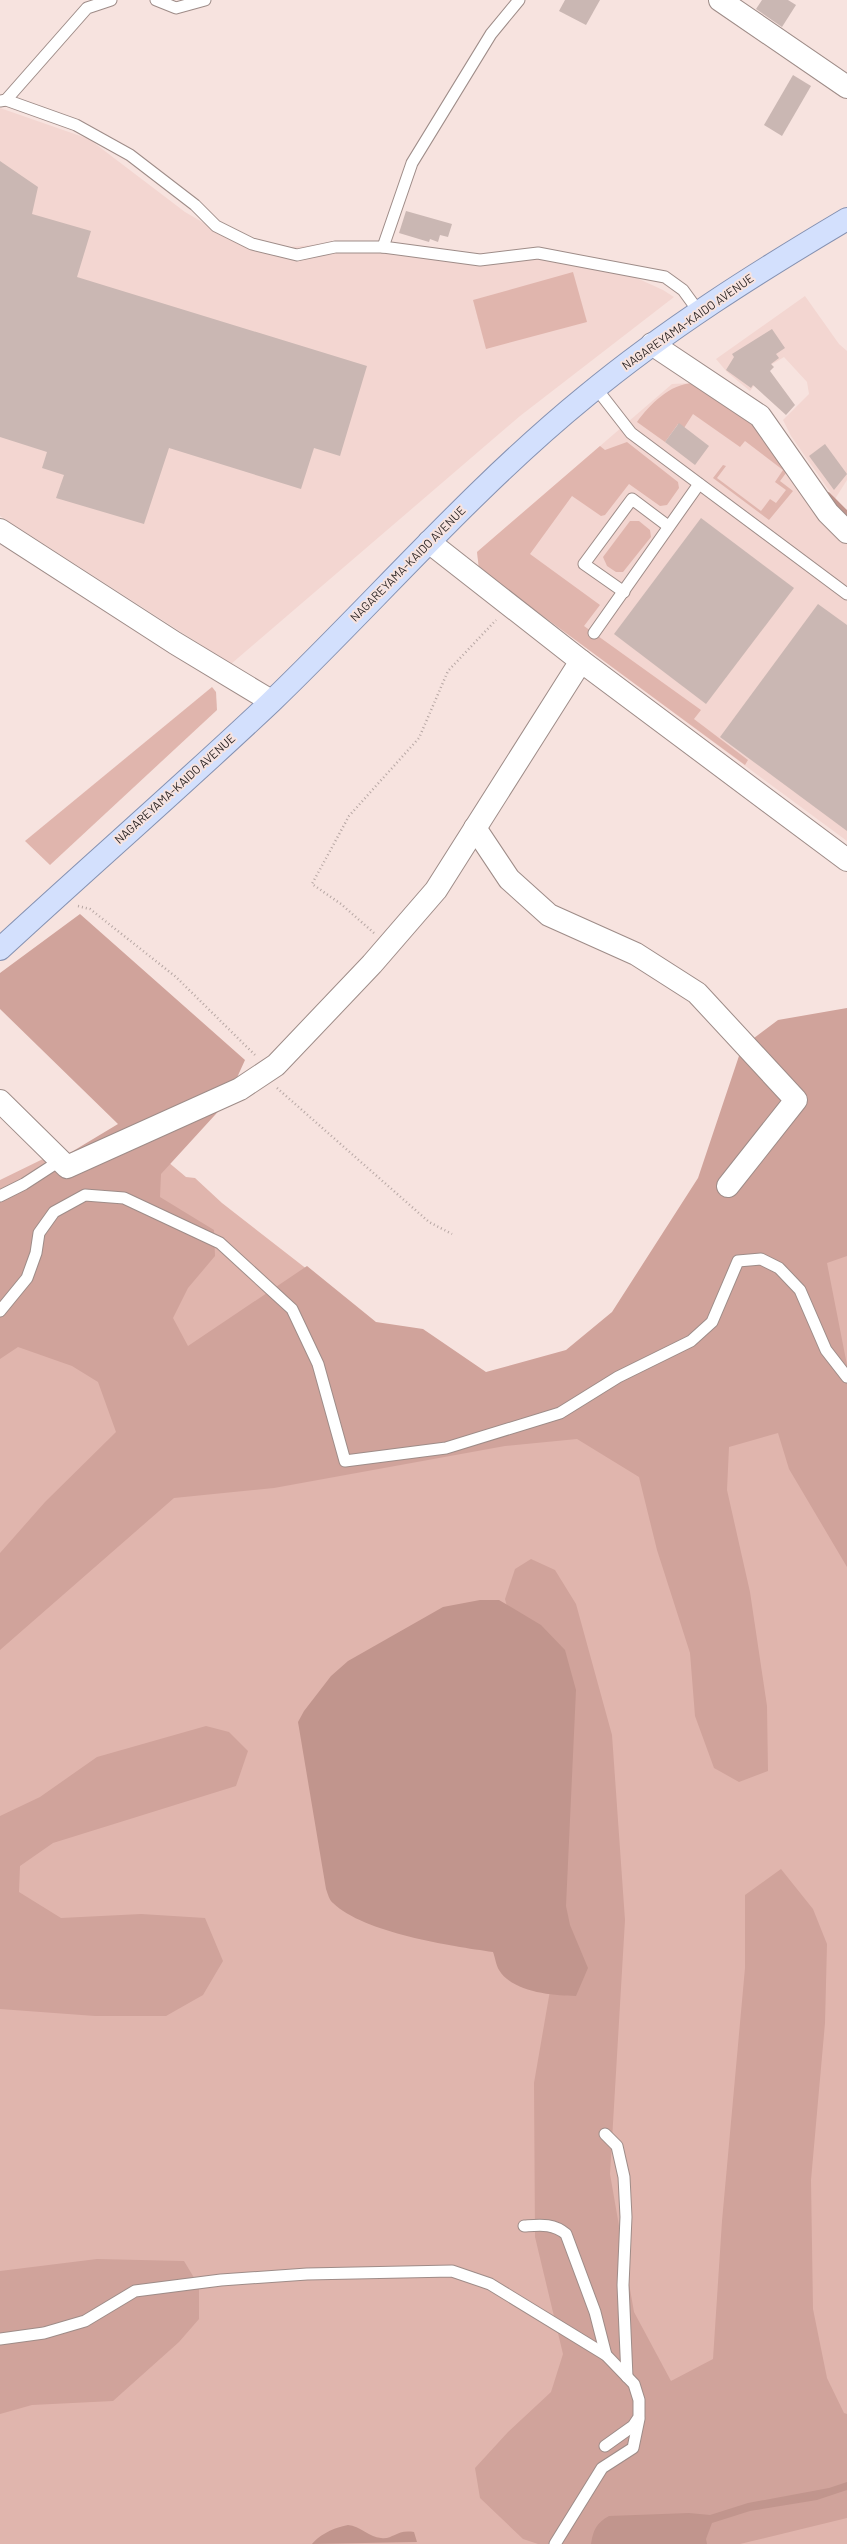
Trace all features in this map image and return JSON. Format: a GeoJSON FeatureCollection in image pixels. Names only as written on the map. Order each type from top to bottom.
{"type":"FeatureCollection","features":[{"type":"Feature","properties":{"kind":"main road","name":"NAGAREYAMA-KAIDO AVENUE"},"geometry":{"type":"LineString","coordinates":[[0,949],[271,701],[429,542],[525,449],[596,388],[652,344],[774,263],[847,219]]}},
{"type":"Feature","properties":{"kind":"street"},"geometry":{"type":"LineString","coordinates":[[720,0],[847,88]]}},
{"type":"Feature","properties":{"kind":"street"},"geometry":{"type":"LineString","coordinates":[[652,344],[760,416],[828,513],[847,532]]}},
{"type":"Feature","properties":{"kind":"street"},"geometry":{"type":"LineString","coordinates":[[0,530],[175,643],[271,701]]}},
{"type":"Feature","properties":{"kind":"street"},"geometry":{"type":"LineString","coordinates":[[429,542],[581,661],[847,860]]}},
{"type":"Feature","properties":{"kind":"street"},"geometry":{"type":"LineString","coordinates":[[0,1101],[67,1167],[240,1089],[265,1072],[388,946],[436,890],[581,661]]}},
{"type":"Feature","properties":{"kind":"street"},"geometry":{"type":"LineString","coordinates":[[475,828],[509,879],[549,914],[636,954],[697,993],[796,1100],[728,1186]]}},
{"type":"Feature","properties":{"kind":"lane"},"geometry":{"type":"LineString","coordinates":[[111,0],[87,8],[3,101],[76,125],[130,155],[195,205],[216,226],[252,244],[297,255],[335,247],[383,247],[480,260],[538,253],[665,277],[683,290],[699,312]]}},
{"type":"Feature","properties":{"kind":"lane"},"geometry":{"type":"LineString","coordinates":[[156,0],[176,8],[205,0]]}},
{"type":"Feature","properties":{"kind":"lane"},"geometry":{"type":"LineString","coordinates":[[383,247],[412,163],[491,34],[519,0]]}},
{"type":"Feature","properties":{"kind":"lane"},"geometry":{"type":"LineString","coordinates":[[596,388],[631,433],[847,594]]}},
{"type":"Feature","properties":{"kind":"lane"},"geometry":{"type":"LineString","coordinates":[[594,633],[699,484]]}},
{"type":"Feature","properties":{"kind":"lane"},"geometry":{"type":"LineString","coordinates":[[624,592],[584,564],[632,499],[668,526]]}},
{"type":"Feature","properties":{"kind":"lane"},"geometry":{"type":"LineString","coordinates":[[0,1196],[24,1184],[61,1160]]}},
{"type":"Feature","properties":{"kind":"lane"},"geometry":{"type":"LineString","coordinates":[[0,1311],[28,1278],[36,1253],[39,1232],[54,1212],[85,1195],[124,1198],[220,1243],[292,1309],[318,1364],[345,1461],[446,1448],[560,1413],[618,1377],[691,1341],[712,1322],[738,1261],[761,1259],[778,1268],[800,1290],[826,1350],[847,1377]]}},
{"type":"Feature","properties":{"kind":"lane"},"geometry":{"type":"LineString","coordinates":[[605,2134],[617,2146],[624,2177],[626,2217],[623,2285],[627,2377]]}},
{"type":"Feature","properties":{"kind":"lane"},"geometry":{"type":"LineString","coordinates":[[524,2226],[548,2225],[558,2227],[566,2234],[595,2312],[606,2355]]}},
{"type":"Feature","properties":{"kind":"lane"},"geometry":{"type":"LineString","coordinates":[[0,2339],[44,2333],[85,2321],[135,2291],[221,2280],[308,2274],[452,2271],[490,2284],[606,2355],[634,2384],[639,2400],[639,2417],[633,2448],[602,2468],[555,2544]]}},
{"type":"Feature","properties":{"kind":"lane"},"geometry":{"type":"LineString","coordinates":[[605,2446],[634,2426],[639,2417]]}},
{"type":"Feature","properties":{"kind":"path"},"geometry":{"type":"LineString","coordinates":[[388,946],[341,904],[312,884],[349,816],[419,738],[448,671],[510,605]]}},
{"type":"Feature","properties":{"kind":"path"},"geometry":{"type":"LineString","coordinates":[[53,900],[90,909],[176,977],[265,1072],[429,1222],[452,1234]]}},
{"type":"Feature","properties":{"kind":"shaded area"},"geometry":{"type":"Polygon","coordinates":[[[0,108],[89,139],[185,212],[209,226],[247,240],[289,247],[335,243],[431,258],[533,258],[558,261],[630,275],[663,290],[674,297],[520,416],[231,664],[0,516],[0,108]]]}},
{"type":"Feature","properties":{"kind":"shaded area"},"geometry":{"type":"Polygon","coordinates":[[[573,272],[587,322],[486,349],[473,300],[573,272]]]}},
{"type":"Feature","properties":{"kind":"shaded area"},"geometry":{"type":"Polygon","coordinates":[[[805,296],[839,344],[847,351],[847,480],[835,499],[791,436],[783,420],[809,394],[807,382],[784,357],[769,366],[750,391],[727,372],[716,359],[805,296]]]}},
{"type":"Feature","properties":{"kind":"shaded area"},"geometry":{"type":"Polygon","coordinates":[[[693,383],[756,421],[847,542],[847,841],[479,569],[477,552],[672,384],[693,383]]]}},
{"type":"Feature","properties":{"kind":"shaded area"},"geometry":{"type":"Polygon","coordinates":[[[693,383],[756,421],[789,469],[780,481],[793,491],[769,520],[713,478],[723,465],[726,466],[717,478],[761,511],[770,499],[776,503],[786,490],[775,482],[783,470],[745,441],[740,447],[693,414],[684,428],[678,424],[665,442],[637,422],[648,408],[661,396],[676,387],[693,383]]]}},
{"type":"Feature","properties":{"kind":"shaded area"},"geometry":{"type":"Polygon","coordinates":[[[627,442],[678,482],[679,488],[667,505],[660,506],[629,484],[605,515],[601,516],[572,496],[530,554],[600,605],[584,626],[701,710],[694,719],[748,760],[745,765],[479,569],[477,552],[600,446],[605,450],[627,442]]]}},
{"type":"Feature","properties":{"kind":"shaded area"},"geometry":{"type":"Polygon","coordinates":[[[630,521],[639,521],[650,530],[651,537],[623,572],[616,572],[607,566],[603,557],[630,521]]]}},
{"type":"Feature","properties":{"kind":"shaded area"},"geometry":{"type":"Polygon","coordinates":[[[212,687],[216,692],[217,710],[50,865],[25,841],[212,687]]]}},
{"type":"Feature","properties":{"kind":"shaded area"},"geometry":{"type":"Polygon","coordinates":[[[80,914],[245,1060],[225,1104],[161,1174],[160,1197],[214,1230],[215,1256],[188,1288],[173,1318],[188,1346],[307,1266],[376,1322],[423,1329],[486,1372],[566,1350],[612,1312],[698,1178],[742,1047],[778,1020],[847,1008],[847,1256],[827,1263],[847,1365],[847,1567],[789,1469],[778,1433],[729,1447],[727,1490],[750,1592],[767,1706],[768,1771],[739,1782],[714,1768],[695,1716],[690,1653],[657,1550],[639,1477],[577,1439],[505,1446],[274,1488],[174,1498],[0,1650],[0,1553],[45,1502],[116,1432],[98,1382],[72,1366],[18,1347],[0,1359],[0,1195],[118,1124],[0,1009],[0,973],[80,914]]]}},
{"type":"Feature","properties":{"kind":"shaded area"},"geometry":{"type":"Polygon","coordinates":[[[847,1064],[847,2544],[0,2544],[0,1180],[45,1158],[143,1141],[186,1177],[195,1178],[222,1203],[335,1291],[397,1382],[553,1389],[847,1064]]]}},
{"type":"Feature","properties":{"kind":"shaded area"},"geometry":{"type":"Polygon","coordinates":[[[531,1559],[555,1570],[576,1604],[612,1735],[625,1920],[610,2174],[634,2312],[671,2381],[713,2359],[722,2221],[745,1968],[745,1895],[781,1869],[813,1909],[827,1944],[825,2023],[811,2180],[813,2309],[827,2378],[844,2413],[847,2414],[847,2518],[740,2544],[538,2544],[523,2539],[480,2498],[475,2468],[508,2432],[551,2392],[563,2354],[535,2237],[534,2083],[552,1979],[519,1652],[505,1599],[515,1569],[531,1559]]]}},
{"type":"Feature","properties":{"kind":"shaded area"},"geometry":{"type":"Polygon","coordinates":[[[480,1600],[499,1600],[541,1625],[565,1650],[576,1690],[566,1906],[570,1925],[588,1968],[576,1996],[545,1994],[523,1988],[513,1983],[499,1970],[493,1952],[432,1942],[386,1930],[365,1922],[347,1913],[333,1903],[326,1889],[298,1722],[304,1711],[331,1676],[348,1661],[443,1607],[480,1600]]]}},
{"type":"Feature","properties":{"kind":"shaded area"},"geometry":{"type":"Polygon","coordinates":[[[206,1726],[229,1732],[248,1751],[236,1786],[53,1843],[20,1866],[19,1892],[61,1918],[141,1914],[205,1918],[223,1961],[203,1995],[166,2016],[95,2016],[0,2009],[0,1816],[40,1797],[97,1757],[206,1726]]]}},
{"type":"Feature","properties":{"kind":"shaded area"},"geometry":{"type":"Polygon","coordinates":[[[97,2259],[184,2261],[199,2286],[199,2319],[179,2342],[113,2401],[32,2405],[0,2414],[0,2271],[97,2259]]]}},
{"type":"Feature","properties":{"kind":"shaded area"},"geometry":{"type":"Polygon","coordinates":[[[847,2482],[847,2490],[817,2500],[750,2511],[712,2523],[706,2539],[707,2544],[591,2544],[596,2528],[609,2516],[689,2513],[710,2515],[748,2503],[829,2488],[847,2482]]]}},
{"type":"Feature","properties":{"kind":"shaded area"},"geometry":{"type":"Polygon","coordinates":[[[348,2525],[357,2527],[372,2536],[381,2538],[408,2531],[414,2532],[417,2542],[312,2544],[319,2537],[328,2532],[338,2527],[348,2525]]]}},
{"type":"Feature","properties":{"kind":"building"},"geometry":{"type":"Polygon","coordinates":[[[565,0],[600,0],[586,25],[559,11],[565,0]]]}},
{"type":"Feature","properties":{"kind":"building"},"geometry":{"type":"Polygon","coordinates":[[[762,0],[788,0],[796,5],[782,27],[756,9],[762,0]]]}},
{"type":"Feature","properties":{"kind":"building"},"geometry":{"type":"Polygon","coordinates":[[[793,75],[811,86],[782,136],[764,125],[793,75]]]}},
{"type":"Feature","properties":{"kind":"building"},"geometry":{"type":"Polygon","coordinates":[[[0,161],[38,187],[32,214],[91,231],[77,277],[367,366],[340,456],[314,448],[301,489],[169,448],[144,524],[56,498],[64,475],[42,468],[47,452],[0,437],[0,161]]]}},
{"type":"Feature","properties":{"kind":"building"},"geometry":{"type":"Polygon","coordinates":[[[406,211],[452,224],[448,237],[440,235],[438,242],[430,239],[429,242],[399,233],[406,211]]]}},
{"type":"Feature","properties":{"kind":"building"},"geometry":{"type":"Polygon","coordinates":[[[772,329],[785,348],[776,354],[779,358],[771,364],[774,367],[770,371],[795,405],[786,415],[753,385],[751,388],[726,370],[734,357],[732,354],[772,329]]]}},
{"type":"Feature","properties":{"kind":"building"},"geometry":{"type":"Polygon","coordinates":[[[679,423],[709,446],[695,465],[665,442],[679,423]]]}},
{"type":"Feature","properties":{"kind":"building"},"geometry":{"type":"Polygon","coordinates":[[[825,444],[847,474],[834,490],[809,456],[825,444]]]}},
{"type":"Feature","properties":{"kind":"building"},"geometry":{"type":"Polygon","coordinates":[[[701,518],[794,588],[706,704],[614,634],[701,518]]]}},
{"type":"Feature","properties":{"kind":"building"},"geometry":{"type":"Polygon","coordinates":[[[818,604],[847,625],[847,831],[720,737],[818,604]]]}},
{"type":"Feature","properties":{"kind":"waterway"},"geometry":{"type":"LineString","coordinates":[[828,495],[847,514]]}}]}
